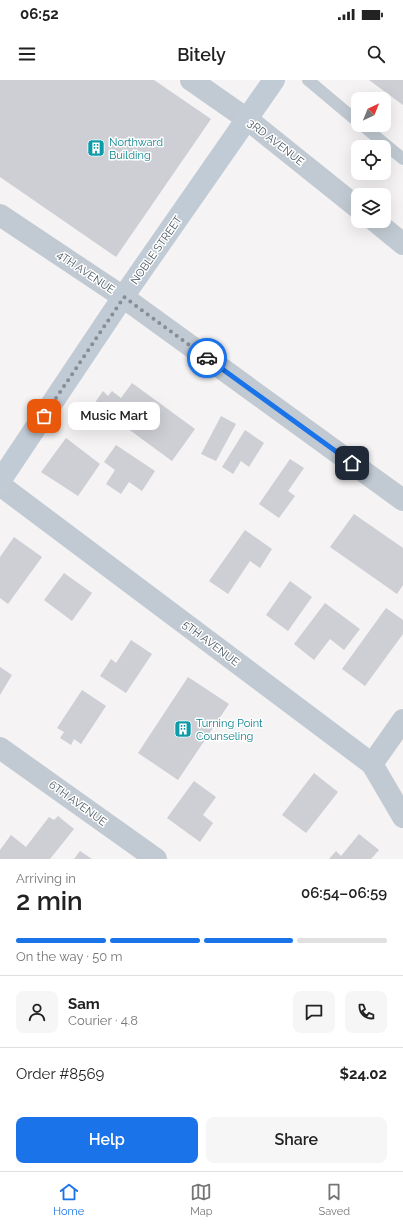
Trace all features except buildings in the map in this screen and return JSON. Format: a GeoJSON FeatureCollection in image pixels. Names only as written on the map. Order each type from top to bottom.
{"type":"FeatureCollection","features":[{"type":"Feature","properties":{"kind":"street","name":"3RD AVENUE"},"geometry":{"type":"LineString","coordinates":[[191,80],[247,119],[351,202]]}},
{"type":"Feature","properties":{"kind":"street","name":"NOBLE STREET"},"geometry":{"type":"LineString","coordinates":[[0,481],[124,297],[274,80]]}},
{"type":"Feature","properties":{"kind":"street","name":"4TH AVENUE"},"geometry":{"type":"LineString","coordinates":[[0,215],[124,297],[403,500]]}},
{"type":"Feature","properties":{"kind":"street"},"geometry":{"type":"LineString","coordinates":[[383,228],[403,244]]}},
{"type":"Feature","properties":{"kind":"street","name":"5TH AVENUE"},"geometry":{"type":"LineString","coordinates":[[0,485],[372,764],[403,817]]}},
{"type":"Feature","properties":{"kind":"street"},"geometry":{"type":"LineString","coordinates":[[372,764],[403,720]]}},
{"type":"Feature","properties":{"kind":"street","name":"6TH AVENUE"},"geometry":{"type":"LineString","coordinates":[[0,748],[154,859]]}},
{"type":"Feature","properties":{"kind":"lane"},"geometry":{"type":"LineString","coordinates":[[308,80],[351,116]]}},
{"type":"Feature","properties":{"kind":"lane"},"geometry":{"type":"LineString","coordinates":[[370,132],[403,159]]}},
{"type":"Feature","properties":{"kind":"way so far"},"geometry":{"type":"LineString","coordinates":[[44,416],[124,297],[207,358]]}},
{"type":"Feature","properties":{"kind":"place","name":"Northward Building"},"geometry":{"type":"Point","coordinates":[96,148]}},
{"type":"Feature","properties":{"kind":"place","name":"Music Mart"},"geometry":{"type":"Point","coordinates":[44,416]}},
{"type":"Feature","properties":{"kind":"place","name":"Turning Point Counseling"},"geometry":{"type":"Point","coordinates":[183,729]}},
{"type":"Feature","properties":{"kind":"route"},"geometry":{"type":"LineString","coordinates":[[207,358],[352,463]]}}]}
